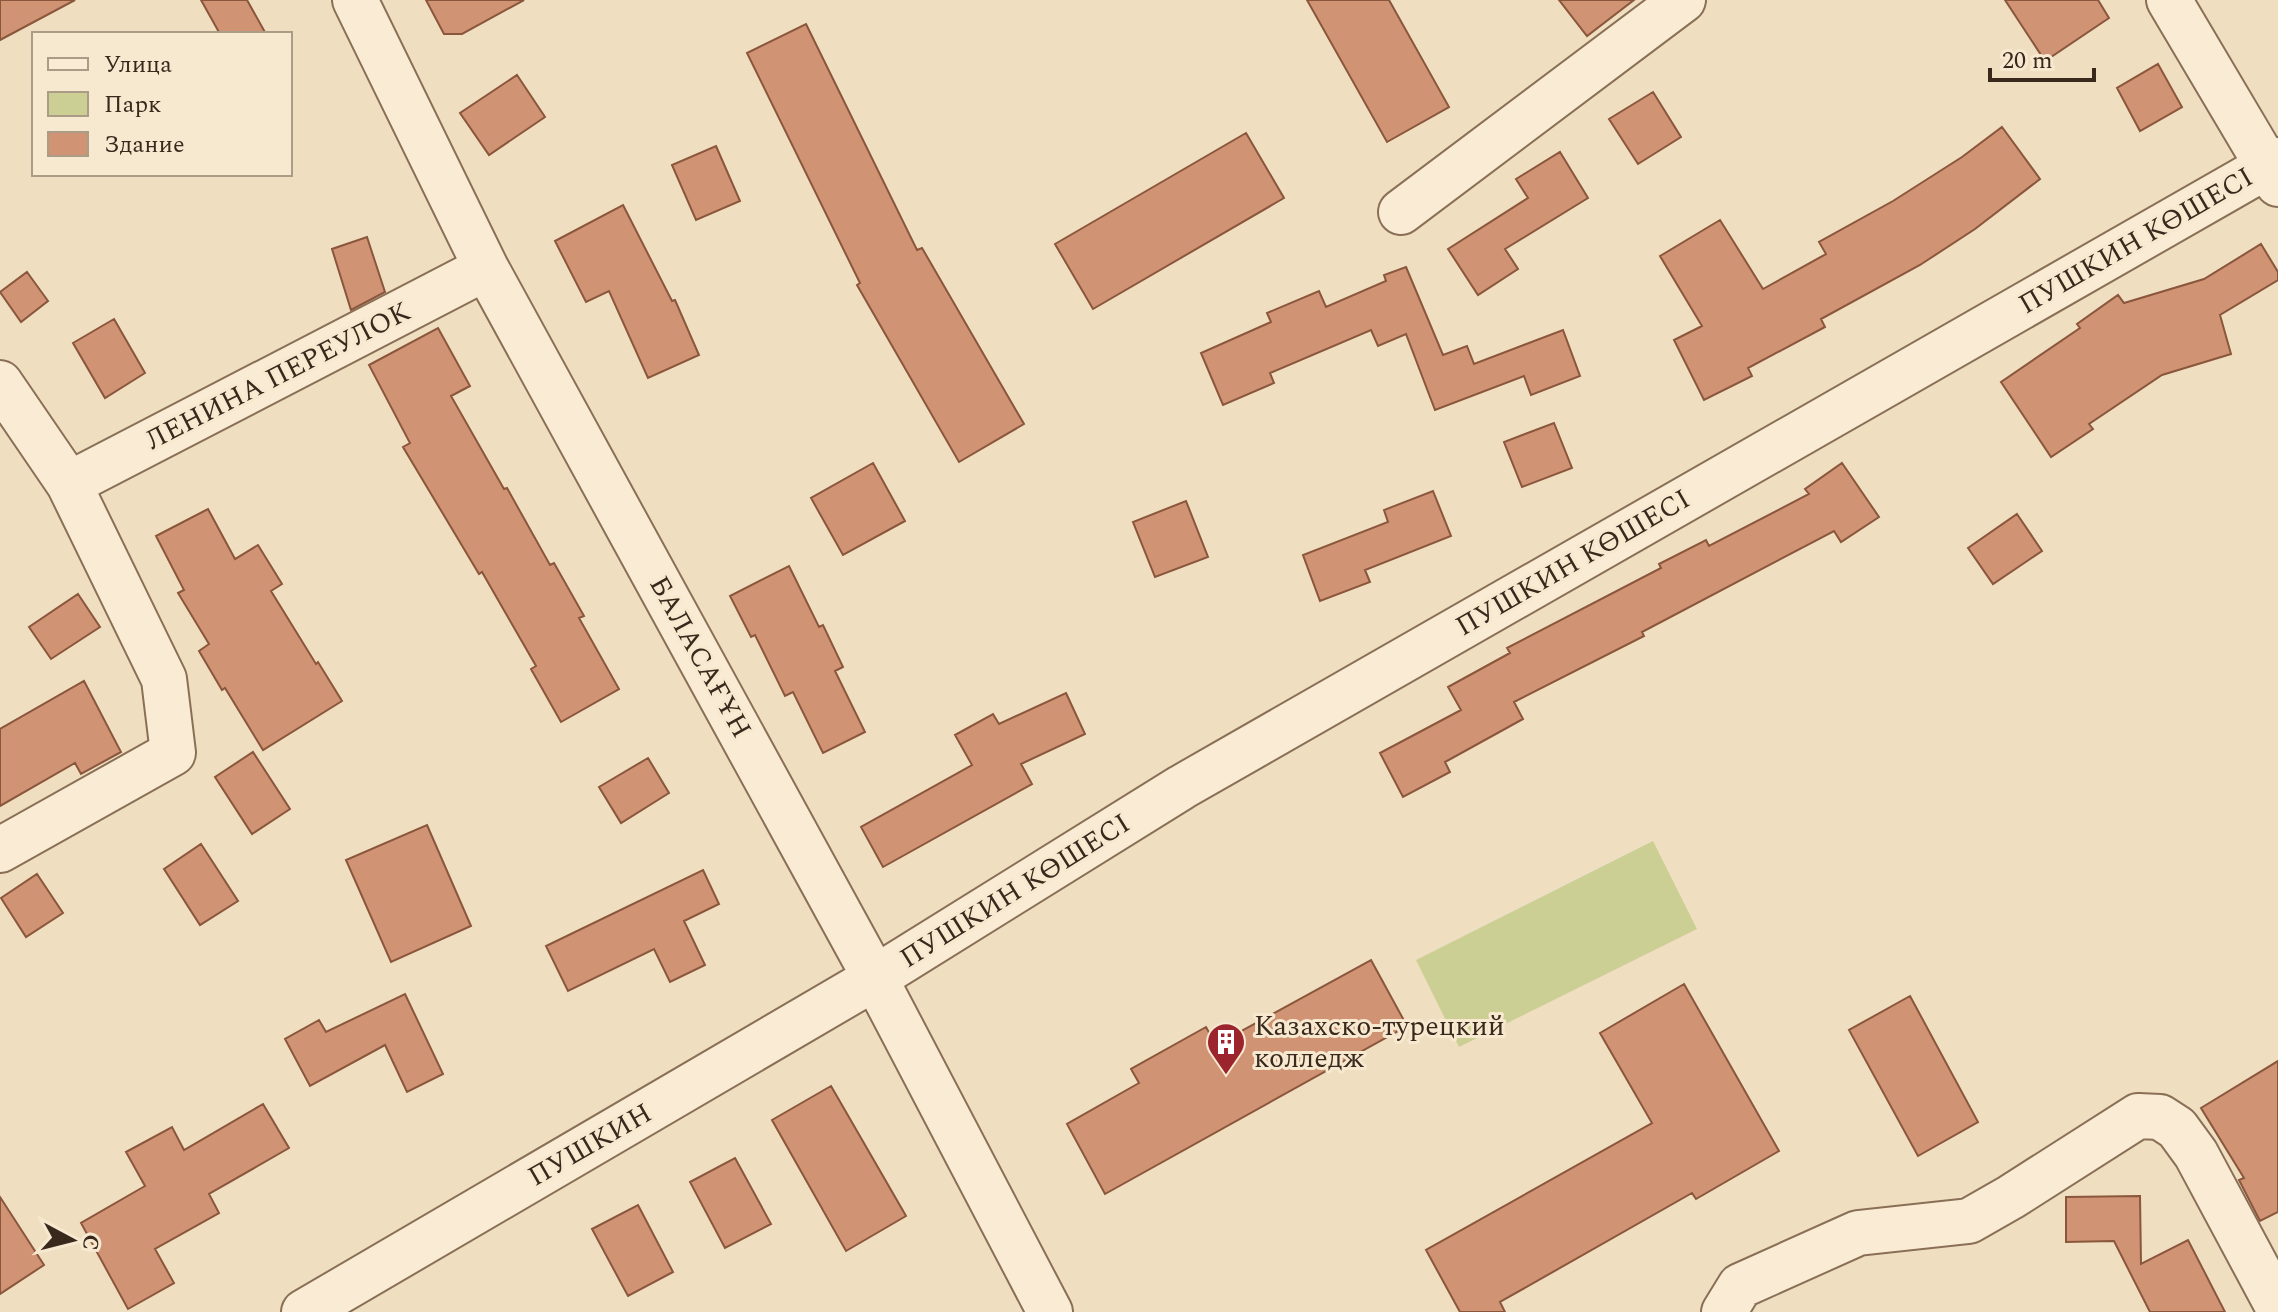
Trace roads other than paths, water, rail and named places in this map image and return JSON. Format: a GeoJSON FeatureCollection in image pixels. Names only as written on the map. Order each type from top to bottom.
{"type":"FeatureCollection","features":[{"type":"Feature","properties":{"kind":"street","name":"БАЛАСАҒҰН"},"geometry":{"type":"LineString","coordinates":[[355,0],[486,268],[875,978],[1050,1312]]}},
{"type":"Feature","properties":{"kind":"street"},"geometry":{"type":"LineString","coordinates":[[2169,0],[2275,170]]}},
{"type":"Feature","properties":{"kind":"street"},"geometry":{"type":"LineString","coordinates":[[1401,212],[1678,2]]}},
{"type":"Feature","properties":{"kind":"street","name":"ПУШКИН КӨШЕСІ"},"geometry":{"type":"LineString","coordinates":[[875,978],[1182,787],[2275,170]]}},
{"type":"Feature","properties":{"kind":"street","name":"ЛЕНИНА ПЕРЕУЛОК"},"geometry":{"type":"LineString","coordinates":[[69,484],[486,268]]}},
{"type":"Feature","properties":{"kind":"street"},"geometry":{"type":"LineString","coordinates":[[0,383],[69,484],[164,679],[173,753],[0,850]]}},
{"type":"Feature","properties":{"kind":"street","name":"ПУШКИН"},"geometry":{"type":"LineString","coordinates":[[304,1312],[875,978]]}},
{"type":"Feature","properties":{"kind":"street"},"geometry":{"type":"LineString","coordinates":[[1724,1312],[1740,1286],[1858,1233],[1969,1221],[2138,1116],[2160,1117],[2177,1128],[2196,1154],[2278,1307]]}},
{"type":"Feature","properties":{"kind":"place","name":"Казахско-турецкий колледж"},"geometry":{"type":"Point","coordinates":[1226,1076]}}]}
